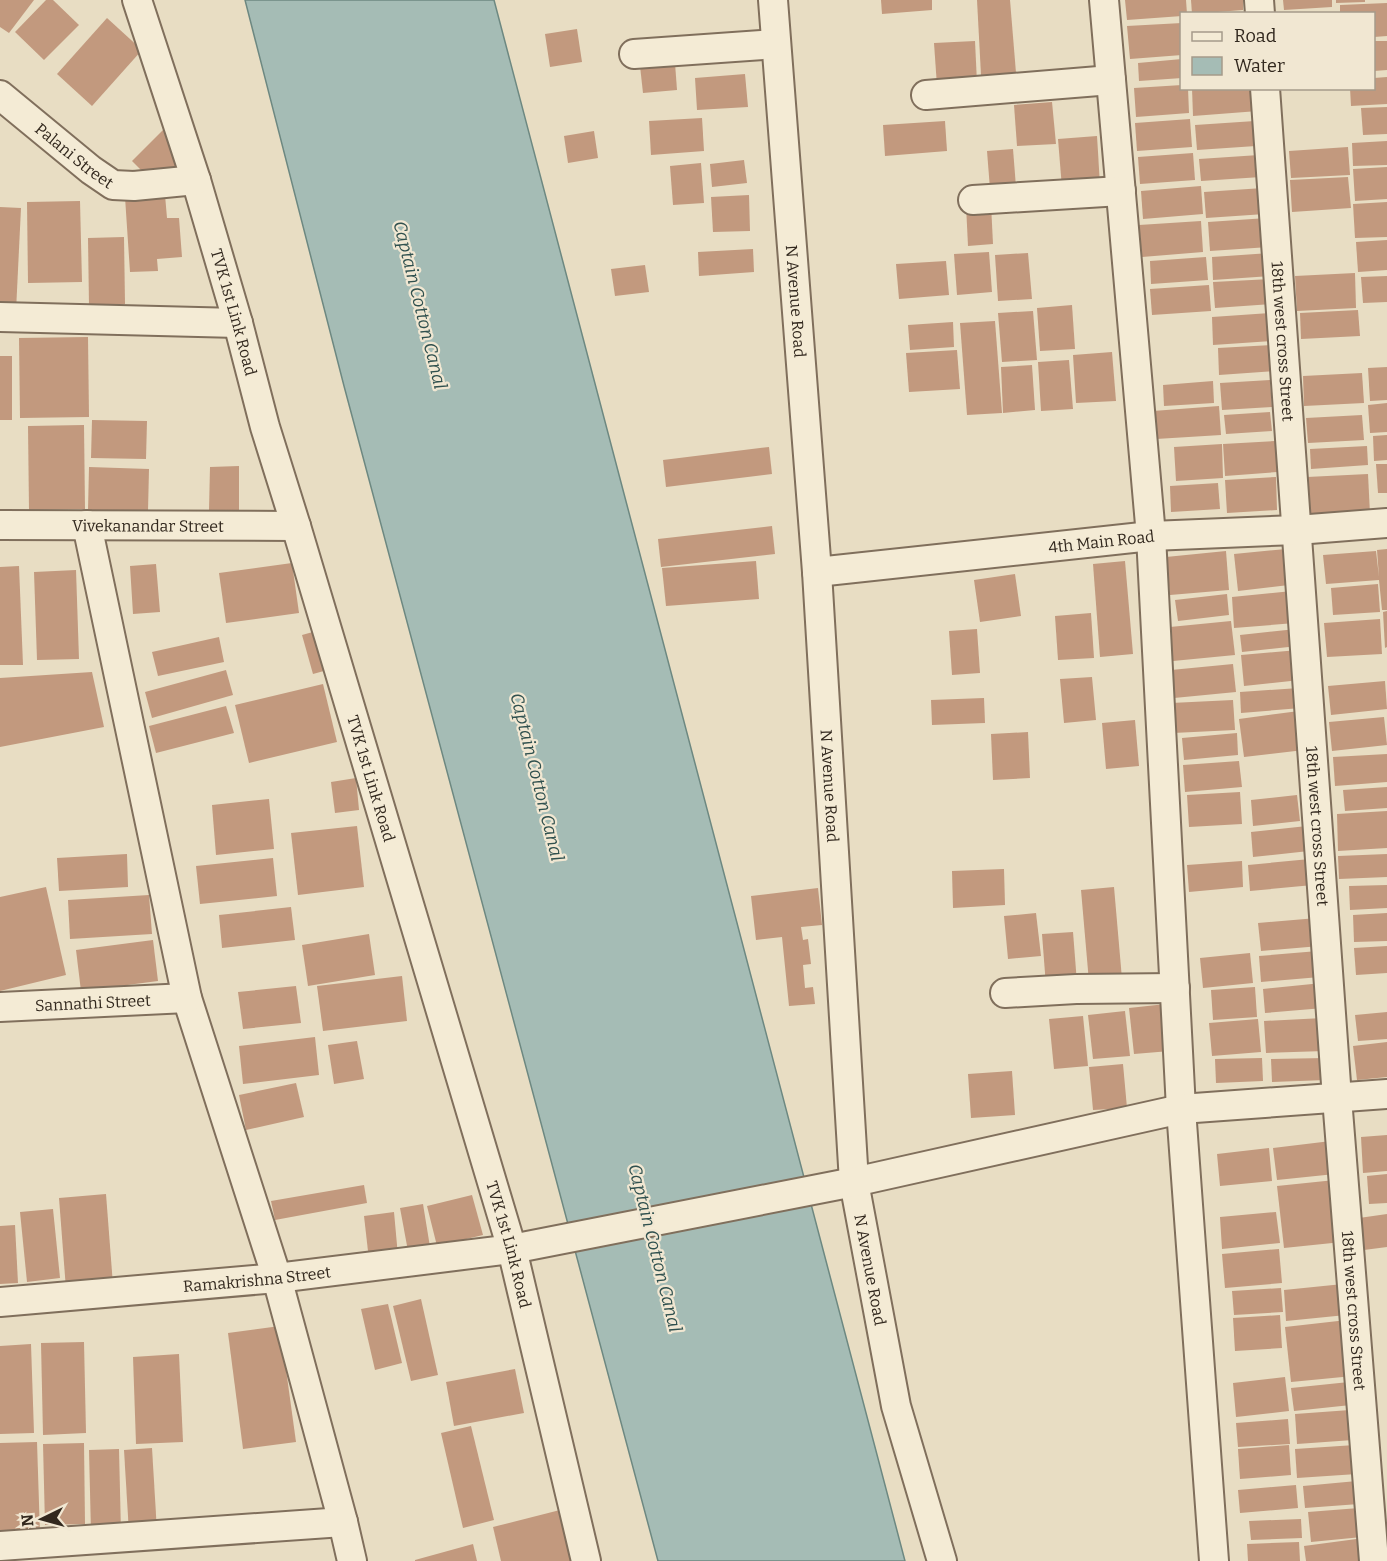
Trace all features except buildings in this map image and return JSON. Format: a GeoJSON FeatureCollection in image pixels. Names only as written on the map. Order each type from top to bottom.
{"type":"FeatureCollection","features":[{"type":"Feature","properties":{"kind":"street","name":"TVK 1st Link Road"},"geometry":{"type":"LineString","coordinates":[[137,0],[196,180],[238,323],[265,426],[297,526],[512,1249],[586,1561]]}},
{"type":"Feature","properties":{"kind":"street","name":"N Avenue Road"},"geometry":{"type":"LineString","coordinates":[[772,0],[817,572],[854,1182],[896,1406],[942,1561]]}},
{"type":"Feature","properties":{"kind":"street"},"geometry":{"type":"LineString","coordinates":[[1104,0],[1151,536],[1181,1109],[1214,1561]]}},
{"type":"Feature","properties":{"kind":"street"},"geometry":{"type":"LineString","coordinates":[[634,54],[776,44]]}},
{"type":"Feature","properties":{"kind":"street"},"geometry":{"type":"LineString","coordinates":[[926,95],[1111,80]]}},
{"type":"Feature","properties":{"kind":"street","name":"18th west cross Street"},"geometry":{"type":"LineString","coordinates":[[1265,90],[1337,1098],[1374,1561]]}},
{"type":"Feature","properties":{"kind":"street","name":"Palani Street"},"geometry":{"type":"LineString","coordinates":[[0,94],[91,170],[113,185],[134,186],[196,180]]}},
{"type":"Feature","properties":{"kind":"street"},"geometry":{"type":"LineString","coordinates":[[973,200],[1120,191]]}},
{"type":"Feature","properties":{"kind":"street"},"geometry":{"type":"LineString","coordinates":[[0,316],[238,323]]}},
{"type":"Feature","properties":{"kind":"street","name":"4th Main Road"},"geometry":{"type":"LineString","coordinates":[[817,572],[1151,536],[1387,524]]}},
{"type":"Feature","properties":{"kind":"street","name":"Vivekanandar Street"},"geometry":{"type":"LineString","coordinates":[[0,525],[297,526]]}},
{"type":"Feature","properties":{"kind":"street"},"geometry":{"type":"LineString","coordinates":[[87,525],[187,998],[277,1278],[352,1561]]}},
{"type":"Feature","properties":{"kind":"street"},"geometry":{"type":"LineString","coordinates":[[1005,993],[1076,989],[1174,988]]}},
{"type":"Feature","properties":{"kind":"street","name":"Sannathi Street"},"geometry":{"type":"LineString","coordinates":[[0,1007],[187,998]]}},
{"type":"Feature","properties":{"kind":"street","name":"Ramakrishna Street"},"geometry":{"type":"LineString","coordinates":[[0,1302],[277,1278],[512,1249],[854,1182],[1181,1109],[1387,1094]]}},
{"type":"Feature","properties":{"kind":"street"},"geometry":{"type":"LineString","coordinates":[[0,1546],[79,1551],[343,1521]]}},
{"type":"Feature","properties":{"kind":"water","name":"Captain Cotton Canal"},"geometry":{"type":"Polygon","coordinates":[[[245,0],[494,0],[905,1561],[658,1561],[344,386],[245,0]]]}}]}
